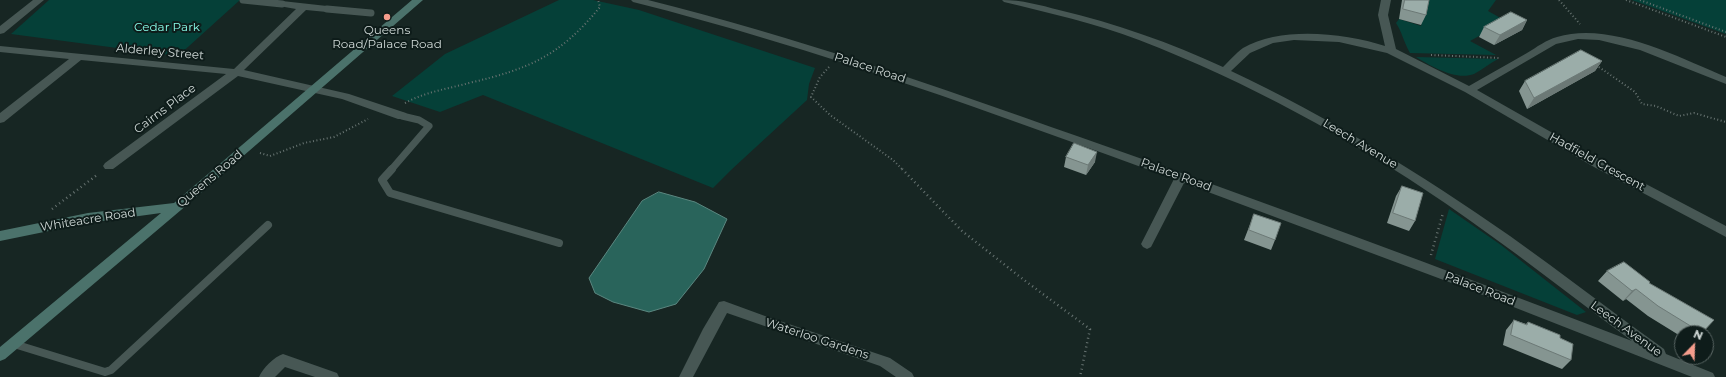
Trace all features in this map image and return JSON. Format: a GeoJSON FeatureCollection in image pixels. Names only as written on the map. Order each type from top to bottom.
{"type":"FeatureCollection","features":[{"type":"Feature","properties":{"kind":"main road","name":"Queens Road"},"geometry":{"type":"LineString","coordinates":[[0,355],[177,207],[418,0]]}},
{"type":"Feature","properties":{"kind":"main road","name":"Whiteacre Road"},"geometry":{"type":"LineString","coordinates":[[0,236],[88,218],[177,207]]}},
{"type":"Feature","properties":{"kind":"street"},"geometry":{"type":"LineString","coordinates":[[0,31],[39,0]]}},
{"type":"Feature","properties":{"kind":"street","name":"Palace Road"},"geometry":{"type":"LineString","coordinates":[[640,0],[772,37],[918,84],[1181,176],[1674,364]]}},
{"type":"Feature","properties":{"kind":"street","name":"Leech Avenue"},"geometry":{"type":"LineString","coordinates":[[1007,0],[1087,20],[1136,36],[1225,71],[1281,99],[1396,166],[1446,199],[1505,239],[1608,317],[1674,364]]}},
{"type":"Feature","properties":{"kind":"street"},"geometry":{"type":"LineString","coordinates":[[1386,0],[1383,15],[1391,51]]}},
{"type":"Feature","properties":{"kind":"street"},"geometry":{"type":"LineString","coordinates":[[282,4],[327,9]]}},
{"type":"Feature","properties":{"kind":"street","name":"Cairns Place"},"geometry":{"type":"LineString","coordinates":[[109,166],[236,72],[304,7]]}},
{"type":"Feature","properties":{"kind":"street"},"geometry":{"type":"LineString","coordinates":[[1469,90],[1559,40],[1592,36],[1640,47],[1726,81]]}},
{"type":"Feature","properties":{"kind":"street","name":"Hadfield Crescent"},"geometry":{"type":"LineString","coordinates":[[1225,71],[1246,51],[1271,40],[1294,37],[1339,39],[1375,46],[1391,51],[1469,90],[1598,164],[1726,232]]}},
{"type":"Feature","properties":{"kind":"street","name":"Alderley Street"},"geometry":{"type":"LineString","coordinates":[[0,49],[77,58],[236,72],[316,88],[345,96],[402,116]]}},
{"type":"Feature","properties":{"kind":"street"},"geometry":{"type":"LineString","coordinates":[[0,119],[77,58]]}},
{"type":"Feature","properties":{"kind":"street"},"geometry":{"type":"LineString","coordinates":[[1147,244],[1181,176]]}},
{"type":"Feature","properties":{"kind":"street","name":"Waterloo Gardens"},"geometry":{"type":"LineString","coordinates":[[686,377],[708,333],[724,306],[760,320],[885,362],[907,377]]}},
{"type":"Feature","properties":{"kind":"street"},"geometry":{"type":"LineString","coordinates":[[266,377],[283,360],[332,377]]}},
{"type":"Feature","properties":{"kind":"street","name":"Palace Road"},"geometry":{"type":"LineString","coordinates":[[1677,365],[1708,377]]}},
{"type":"Feature","properties":{"kind":"lane"},"geometry":{"type":"LineString","coordinates":[[243,0],[282,4]]}},
{"type":"Feature","properties":{"kind":"lane"},"geometry":{"type":"LineString","coordinates":[[327,9],[371,13]]}},
{"type":"Feature","properties":{"kind":"lane"},"geometry":{"type":"LineString","coordinates":[[402,116],[419,120],[429,126],[382,180],[390,193],[559,243]]}},
{"type":"Feature","properties":{"kind":"lane"},"geometry":{"type":"LineString","coordinates":[[14,344],[105,372],[112,370],[268,225]]}},
{"type":"Feature","properties":{"kind":"path"},"geometry":{"type":"LineString","coordinates":[[244,150],[270,156],[304,143],[334,137],[368,119],[389,112],[418,96],[522,68],[556,51],[572,37],[600,7],[598,0]]}},
{"type":"Feature","properties":{"kind":"path"},"geometry":{"type":"LineString","coordinates":[[1558,0],[1592,36]]}},
{"type":"Feature","properties":{"kind":"path"},"geometry":{"type":"LineString","coordinates":[[1626,0],[1726,37]]}},
{"type":"Feature","properties":{"kind":"path"},"geometry":{"type":"LineString","coordinates":[[1640,0],[1726,32]]}},
{"type":"Feature","properties":{"kind":"path"},"geometry":{"type":"LineString","coordinates":[[1424,54],[1497,57],[1515,64]]}},
{"type":"Feature","properties":{"kind":"path"},"geometry":{"type":"LineString","coordinates":[[838,58],[820,77],[812,98],[830,115],[893,160],[962,231],[1024,280],[1090,329],[1080,377]]}},
{"type":"Feature","properties":{"kind":"path"},"geometry":{"type":"LineString","coordinates":[[1590,61],[1635,92],[1642,104],[1656,106],[1679,116],[1694,113],[1726,122]]}},
{"type":"Feature","properties":{"kind":"path"},"geometry":{"type":"LineString","coordinates":[[47,213],[109,166]]}},
{"type":"Feature","properties":{"kind":"path"},"geometry":{"type":"LineString","coordinates":[[1428,269],[1446,199]]}},
{"type":"Feature","properties":{"kind":"green space","name":"Cedar Park"},"geometry":{"type":"Polygon","coordinates":[[[49,0],[240,0],[178,56],[11,34],[49,0]]]}},
{"type":"Feature","properties":{"kind":"green space"},"geometry":{"type":"Polygon","coordinates":[[[559,0],[593,0],[639,10],[815,68],[809,84],[807,100],[713,188],[483,95],[440,112],[392,96],[445,54],[559,0]]]}},
{"type":"Feature","properties":{"kind":"green space"},"geometry":{"type":"Polygon","coordinates":[[[1425,0],[1496,0],[1488,11],[1506,21],[1470,41],[1496,55],[1410,53],[1396,23],[1399,19],[1421,26],[1425,0]]]}},
{"type":"Feature","properties":{"kind":"green space"},"geometry":{"type":"Polygon","coordinates":[[[1632,0],[1726,0],[1726,34],[1632,0]]]}},
{"type":"Feature","properties":{"kind":"green space"},"geometry":{"type":"Polygon","coordinates":[[[1416,57],[1498,59],[1474,74],[1459,76],[1444,72],[1416,57]]]}},
{"type":"Feature","properties":{"kind":"green space"},"geometry":{"type":"Polygon","coordinates":[[[1449,209],[1501,245],[1586,312],[1577,315],[1435,259],[1449,209]]]}},
{"type":"Feature","properties":{"kind":"shaded area"},"geometry":{"type":"Polygon","coordinates":[[[659,192],[695,202],[727,219],[704,269],[676,304],[649,312],[613,302],[595,293],[589,278],[642,201],[659,192]]]}},
{"type":"Feature","properties":{"kind":"building"},"geometry":{"type":"Polygon","coordinates":[[[1405,0],[1429,0],[1426,15],[1403,9],[1405,0]]]}},
{"type":"Feature","properties":{"kind":"building"},"geometry":{"type":"Polygon","coordinates":[[[1511,12],[1527,20],[1500,35],[1484,27],[1511,12]]]}},
{"type":"Feature","properties":{"kind":"building"},"geometry":{"type":"Polygon","coordinates":[[[1581,50],[1602,61],[1534,98],[1525,81],[1581,50]]]}},
{"type":"Feature","properties":{"kind":"building"},"geometry":{"type":"Polygon","coordinates":[[[1074,143],[1097,152],[1088,165],[1066,157],[1074,143]]]}},
{"type":"Feature","properties":{"kind":"building"},"geometry":{"type":"Polygon","coordinates":[[[1402,186],[1423,193],[1415,221],[1393,213],[1402,186]]]}},
{"type":"Feature","properties":{"kind":"building"},"geometry":{"type":"Polygon","coordinates":[[[1254,214],[1281,223],[1275,240],[1249,230],[1254,214]]]}},
{"type":"Feature","properties":{"kind":"building"},"geometry":{"type":"Polygon","coordinates":[[[1624,262],[1650,282],[1649,283],[1714,320],[1709,325],[1689,325],[1658,306],[1636,289],[1632,291],[1607,271],[1624,262]]]}},
{"type":"Feature","properties":{"kind":"building"},"geometry":{"type":"Polygon","coordinates":[[[1514,320],[1527,325],[1528,322],[1560,335],[1560,338],[1573,344],[1571,360],[1511,335],[1514,320]]]}},
{"type":"Feature","properties":{"kind":"place","name":"Queens Road/Palace Road"},"geometry":{"type":"Point","coordinates":[387,17]}}]}
